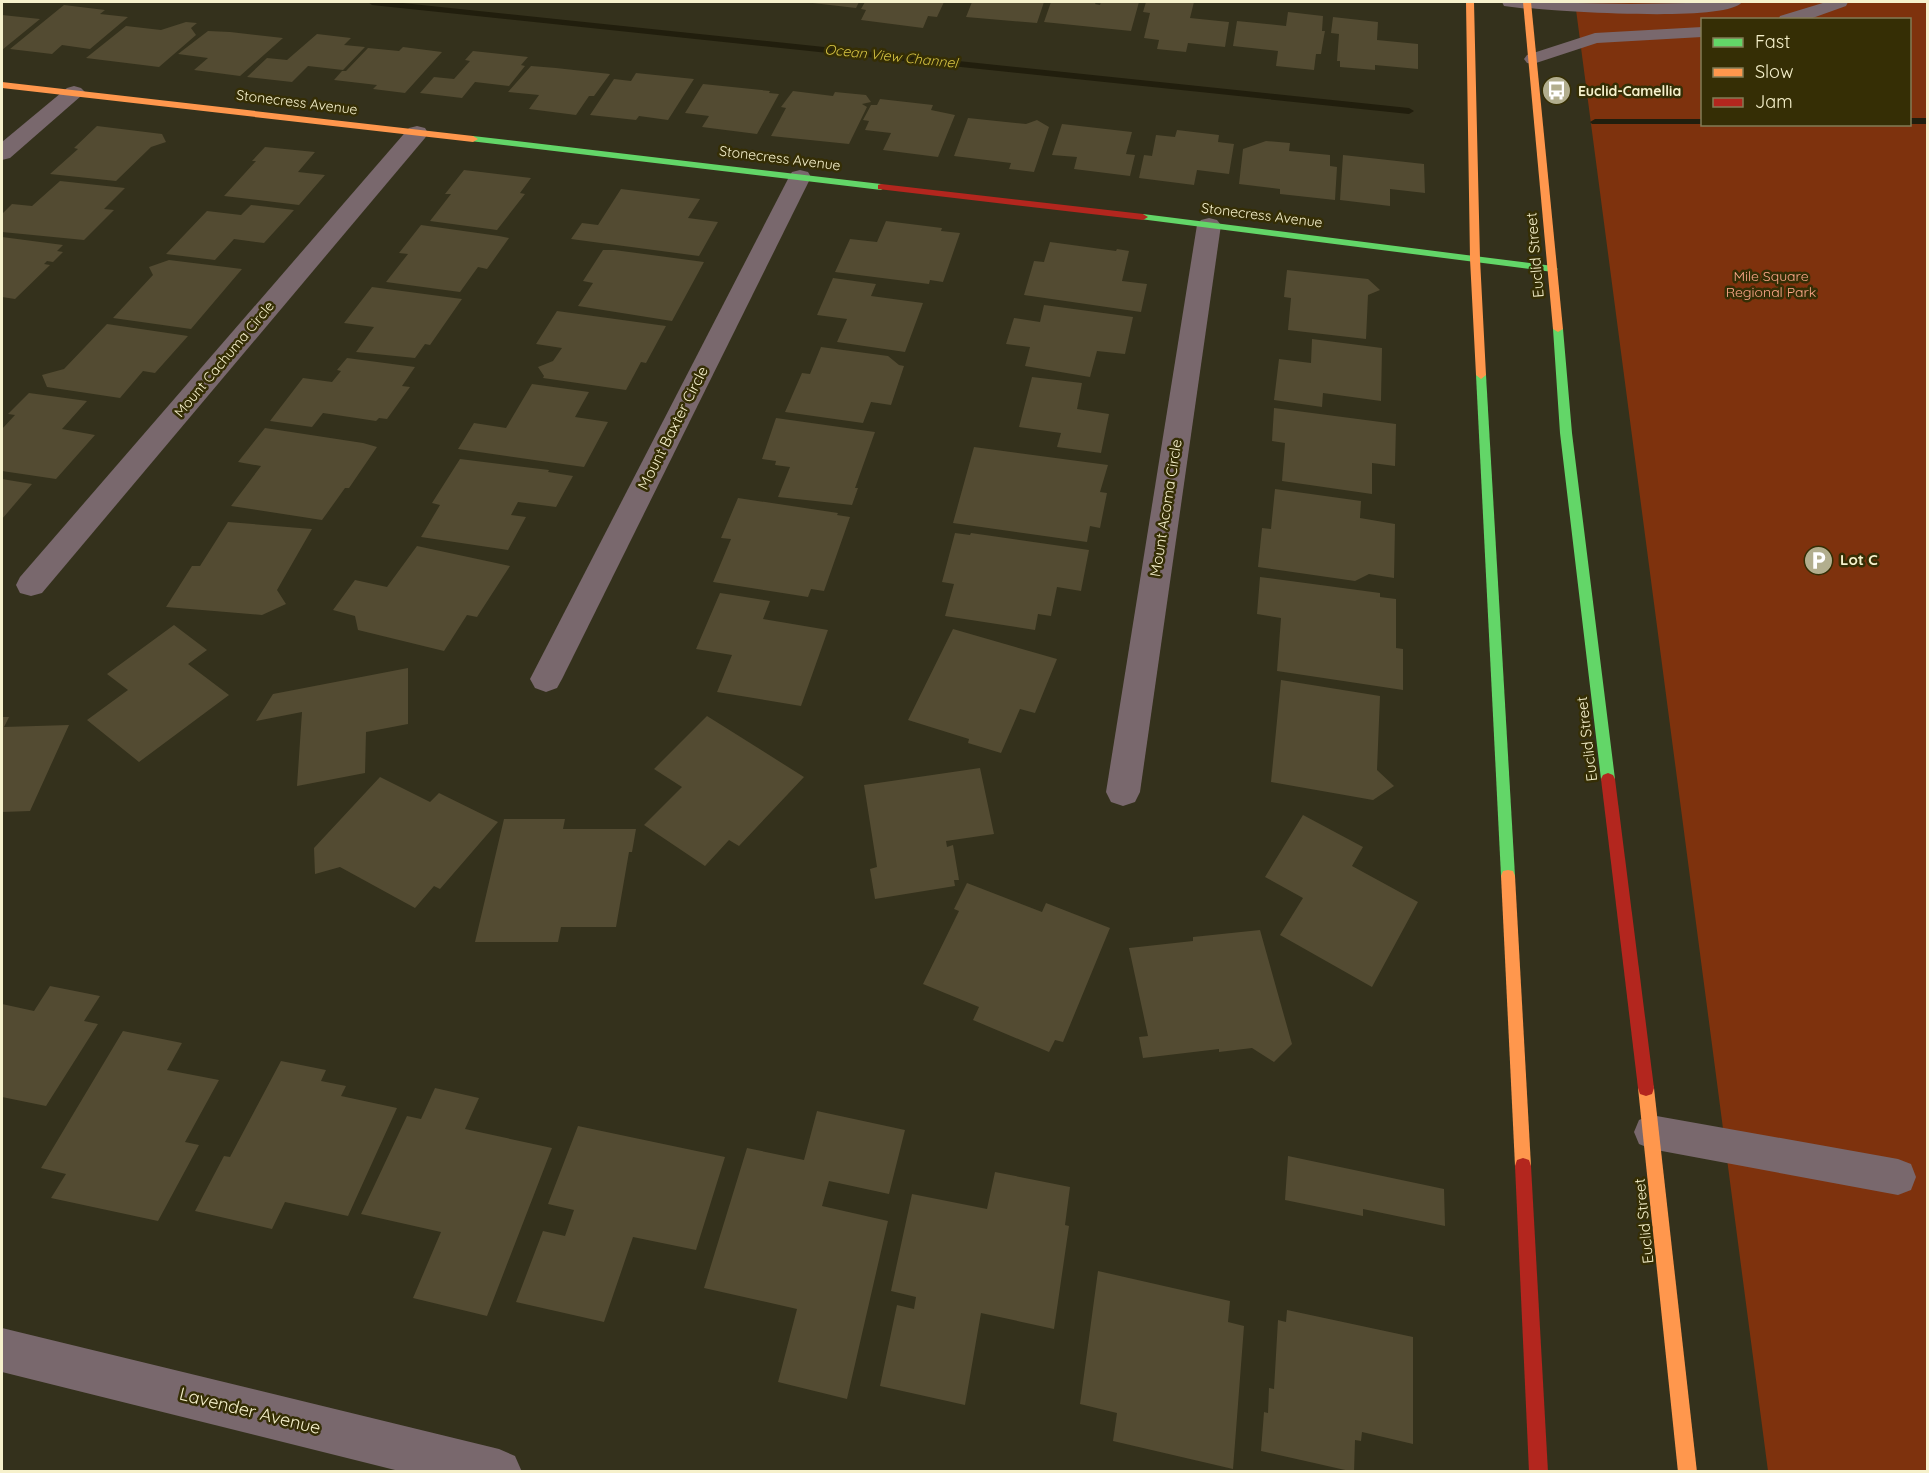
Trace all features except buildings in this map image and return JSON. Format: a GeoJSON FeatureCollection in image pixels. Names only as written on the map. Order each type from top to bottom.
{"type":"FeatureCollection","features":[{"type":"Feature","properties":{"kind":"main road"},"geometry":{"type":"LineString","coordinates":[[1470,2],[1475,259],[1539,1472]]}},
{"type":"Feature","properties":{"kind":"main road","name":"Euclid Street"},"geometry":{"type":"LineString","coordinates":[[1522,2],[1533,59],[1566,433],[1651,1132],[1688,1472]]}},
{"type":"Feature","properties":{"kind":"main road","name":"Stonecress Avenue"},"geometry":{"type":"LineString","coordinates":[[2,86],[74,92],[1209,225],[1553,269]]}},
{"type":"Feature","properties":{"kind":"street"},"geometry":{"type":"LineString","coordinates":[[2,153],[74,92]]}},
{"type":"Feature","properties":{"kind":"street","name":"Mount Cachuma Circle"},"geometry":{"type":"LineString","coordinates":[[31,585],[417,133]]}},
{"type":"Feature","properties":{"kind":"street","name":"Mount Baxter Circle"},"geometry":{"type":"LineString","coordinates":[[546,679],[800,177]]}},
{"type":"Feature","properties":{"kind":"street","name":"Mount Acoma Circle"},"geometry":{"type":"LineString","coordinates":[[1123,792],[1209,225]]}},
{"type":"Feature","properties":{"kind":"street","name":"Lavender Avenue"},"geometry":{"type":"LineString","coordinates":[[2,1350],[499,1472]]}},
{"type":"Feature","properties":{"kind":"lane"},"geometry":{"type":"LineString","coordinates":[[1522,2],[1624,11],[1694,8],[1734,2]]}},
{"type":"Feature","properties":{"kind":"lane"},"geometry":{"type":"LineString","coordinates":[[1793,18],[1840,2]]}},
{"type":"Feature","properties":{"kind":"lane"},"geometry":{"type":"LineString","coordinates":[[1533,59],[1595,38],[1701,32]]}},
{"type":"Feature","properties":{"kind":"lane"},"geometry":{"type":"LineString","coordinates":[[1651,1132],[1898,1178]]}},
{"type":"Feature","properties":{"kind":"green space","name":"Mile Square Regional Park"},"geometry":{"type":"Polygon","coordinates":[[[1575,2],[1927,2],[1927,1471],[1768,1471],[1575,2]]]}},
{"type":"Feature","properties":{"kind":"waterway","name":"Ocean View Channel"},"geometry":{"type":"LineString","coordinates":[[372,2],[1409,111]]}},
{"type":"Feature","properties":{"kind":"waterway","name":"Ocean View Channel"},"geometry":{"type":"LineString","coordinates":[[1911,121],[1928,121]]}},
{"type":"Feature","properties":{"kind":"waterway","name":"Ocean View Channel"},"geometry":{"type":"LineString","coordinates":[[1595,122],[1701,122]]}},
{"type":"Feature","properties":{"kind":"traffic: fast"},"geometry":{"type":"LineString","coordinates":[[473,139],[881,187]]}},
{"type":"Feature","properties":{"kind":"traffic: fast"},"geometry":{"type":"LineString","coordinates":[[1143,217],[1553,269]]}},
{"type":"Feature","properties":{"kind":"traffic: fast"},"geometry":{"type":"LineString","coordinates":[[1558,329],[1566,433],[1608,779]]}},
{"type":"Feature","properties":{"kind":"traffic: fast"},"geometry":{"type":"LineString","coordinates":[[1481,375],[1508,876]]}},
{"type":"Feature","properties":{"kind":"traffic: slow"},"geometry":{"type":"LineString","coordinates":[[1470,2],[1475,259],[1481,375]]}},
{"type":"Feature","properties":{"kind":"traffic: slow"},"geometry":{"type":"LineString","coordinates":[[1527,2],[1558,329]]}},
{"type":"Feature","properties":{"kind":"traffic: slow"},"geometry":{"type":"LineString","coordinates":[[2,85],[473,139]]}},
{"type":"Feature","properties":{"kind":"traffic: slow"},"geometry":{"type":"LineString","coordinates":[[1508,876],[1523,1166]]}},
{"type":"Feature","properties":{"kind":"traffic: slow"},"geometry":{"type":"LineString","coordinates":[[1646,1088],[1688,1472]]}},
{"type":"Feature","properties":{"kind":"traffic: jam"},"geometry":{"type":"LineString","coordinates":[[881,187],[1143,217]]}},
{"type":"Feature","properties":{"kind":"traffic: jam"},"geometry":{"type":"LineString","coordinates":[[1608,779],[1646,1088]]}},
{"type":"Feature","properties":{"kind":"traffic: jam"},"geometry":{"type":"LineString","coordinates":[[1523,1166],[1539,1472]]}},
{"type":"Feature","properties":{"kind":"place","name":"Euclid-Camellia"},"geometry":{"type":"Point","coordinates":[1557,91]}},
{"type":"Feature","properties":{"kind":"place","name":"Lot C"},"geometry":{"type":"Point","coordinates":[1819,560]}}]}
